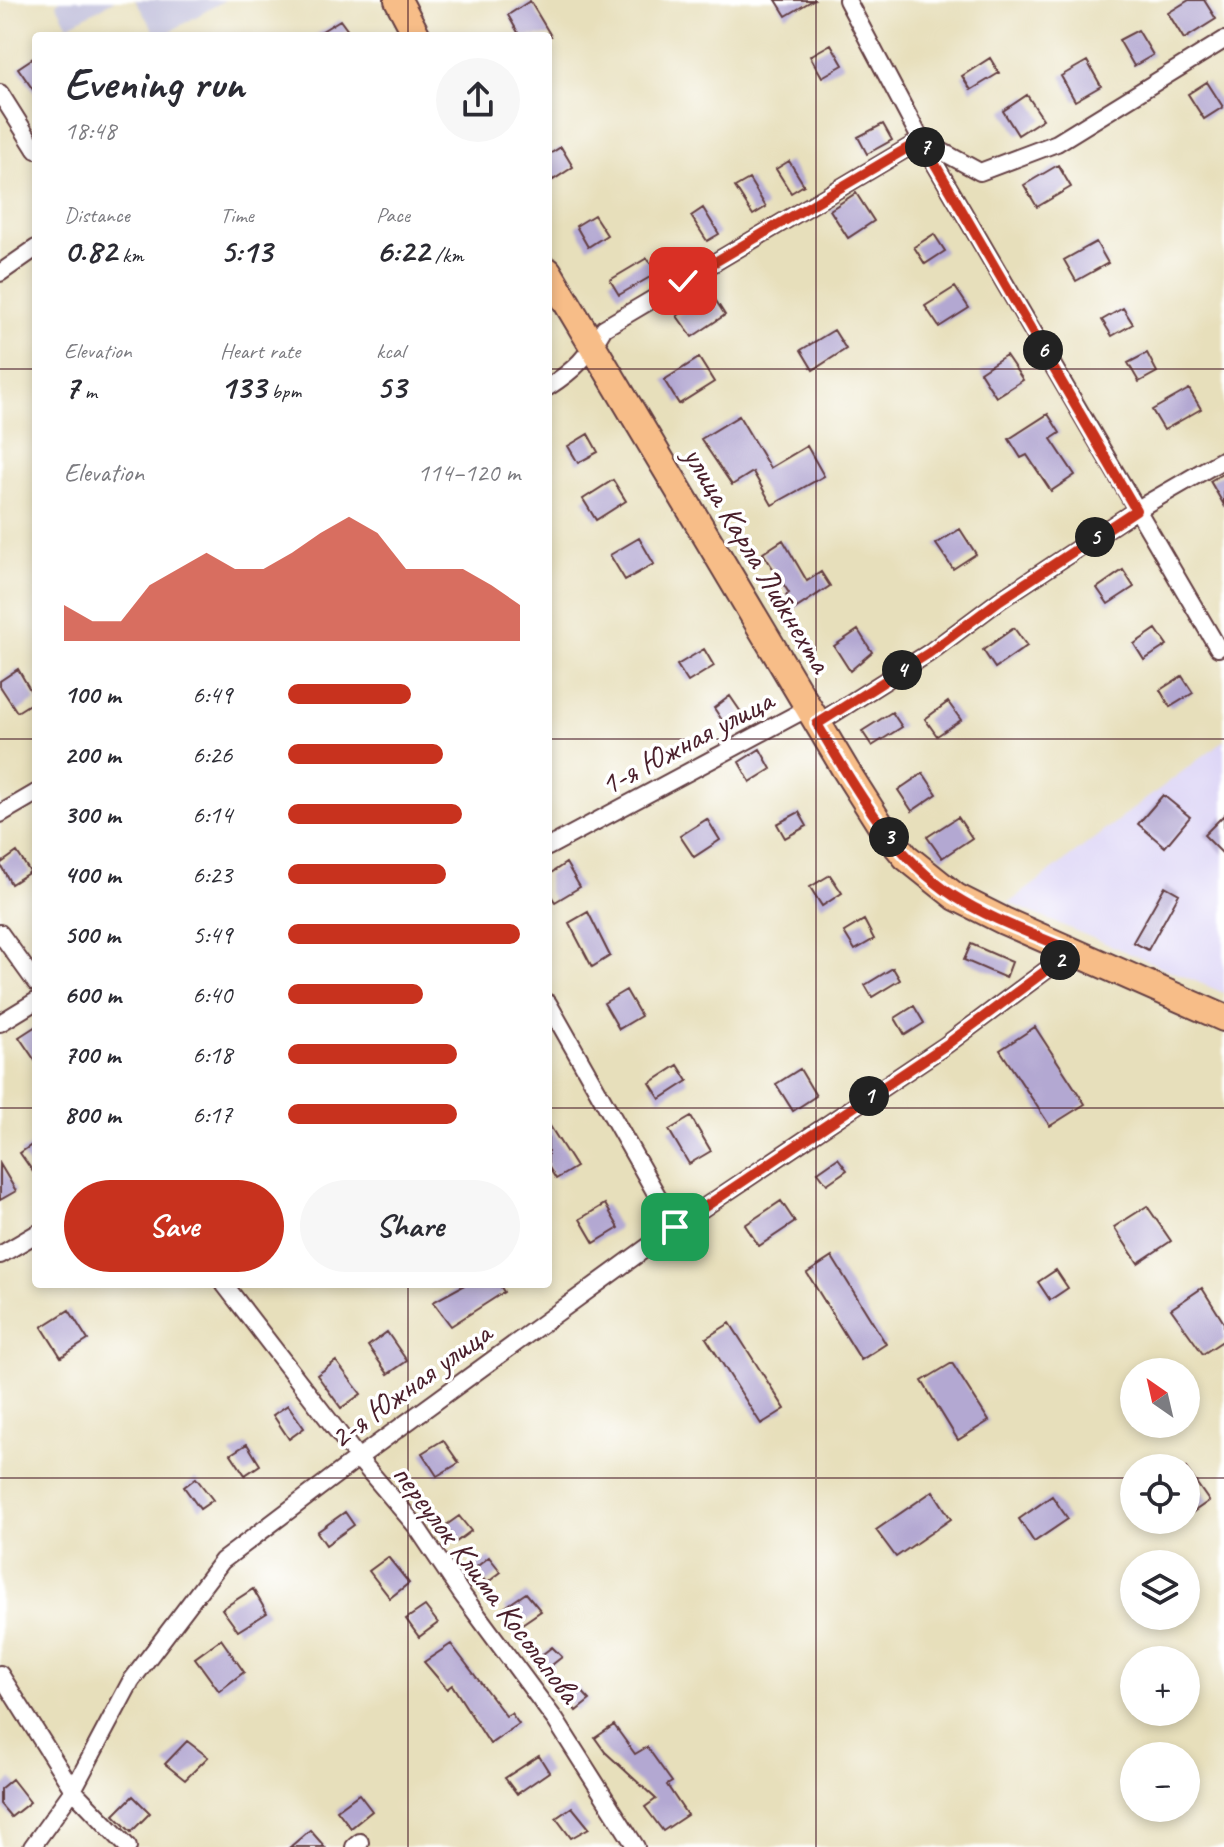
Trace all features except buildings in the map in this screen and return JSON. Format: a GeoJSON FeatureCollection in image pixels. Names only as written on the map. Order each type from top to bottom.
{"type":"FeatureCollection","features":[{"type":"Feature","properties":{"kind":"main road"},"geometry":{"type":"LineString","coordinates":[[398,0],[415,32]]}},
{"type":"Feature","properties":{"kind":"main road","name":"улица Карла Либкнехта"},"geometry":{"type":"LineString","coordinates":[[552,278],[812,716],[883,829],[906,857],[956,897],[1224,1018]]}},
{"type":"Feature","properties":{"kind":"street"},"geometry":{"type":"LineString","coordinates":[[847,0],[921,140],[1218,648]]}},
{"type":"Feature","properties":{"kind":"street"},"geometry":{"type":"LineString","coordinates":[[921,140],[980,172],[1057,143],[1224,40]]}},
{"type":"Feature","properties":{"kind":"street"},"geometry":{"type":"LineString","coordinates":[[0,93],[32,144]]}},
{"type":"Feature","properties":{"kind":"street"},"geometry":{"type":"LineString","coordinates":[[552,384],[574,370],[604,328],[921,140]]}},
{"type":"Feature","properties":{"kind":"street"},"geometry":{"type":"LineString","coordinates":[[0,273],[32,251]]}},
{"type":"Feature","properties":{"kind":"street","name":"1-я Южная улица"},"geometry":{"type":"LineString","coordinates":[[552,845],[812,716],[929,653],[1000,600],[1136,510],[1224,459]]}},
{"type":"Feature","properties":{"kind":"street"},"geometry":{"type":"LineString","coordinates":[[0,814],[32,795]]}},
{"type":"Feature","properties":{"kind":"street"},"geometry":{"type":"LineString","coordinates":[[0,933],[32,977]]}},
{"type":"Feature","properties":{"kind":"street","name":"2-я Южная улица"},"geometry":{"type":"LineString","coordinates":[[32,1847],[73,1790],[131,1681],[222,1561],[675,1227],[946,1045],[1072,951]]}},
{"type":"Feature","properties":{"kind":"street"},"geometry":{"type":"LineString","coordinates":[[0,1023],[32,1003]]}},
{"type":"Feature","properties":{"kind":"street"},"geometry":{"type":"LineString","coordinates":[[552,1010],[675,1227]]}},
{"type":"Feature","properties":{"kind":"street"},"geometry":{"type":"LineString","coordinates":[[0,1255],[32,1236]]}},
{"type":"Feature","properties":{"kind":"street","name":"переулок Клима Косолапова"},"geometry":{"type":"LineString","coordinates":[[227,1288],[358,1458],[416,1526],[461,1593],[556,1721],[636,1847]]}},
{"type":"Feature","properties":{"kind":"street"},"geometry":{"type":"LineString","coordinates":[[0,1674],[73,1790],[128,1847]]}},
{"type":"Feature","properties":{"kind":"shaded area"},"geometry":{"type":"Polygon","coordinates":[[[61,0],[115,0],[68,26],[56,3],[61,0]]]}},
{"type":"Feature","properties":{"kind":"shaded area"},"geometry":{"type":"Polygon","coordinates":[[[135,0],[225,0],[169,32],[155,32],[135,0]]]}},
{"type":"Feature","properties":{"kind":"shaded area"},"geometry":{"type":"Polygon","coordinates":[[[1224,740],[1224,993],[1009,903],[1224,740]]]}},
{"type":"Feature","properties":{"kind":"route"},"geometry":{"type":"LineString","coordinates":[[675,1227],[946,1045],[1072,951],[956,897],[906,857],[883,829],[817,724],[929,653],[1000,600],[1136,510],[921,140],[683,281]]}}]}
